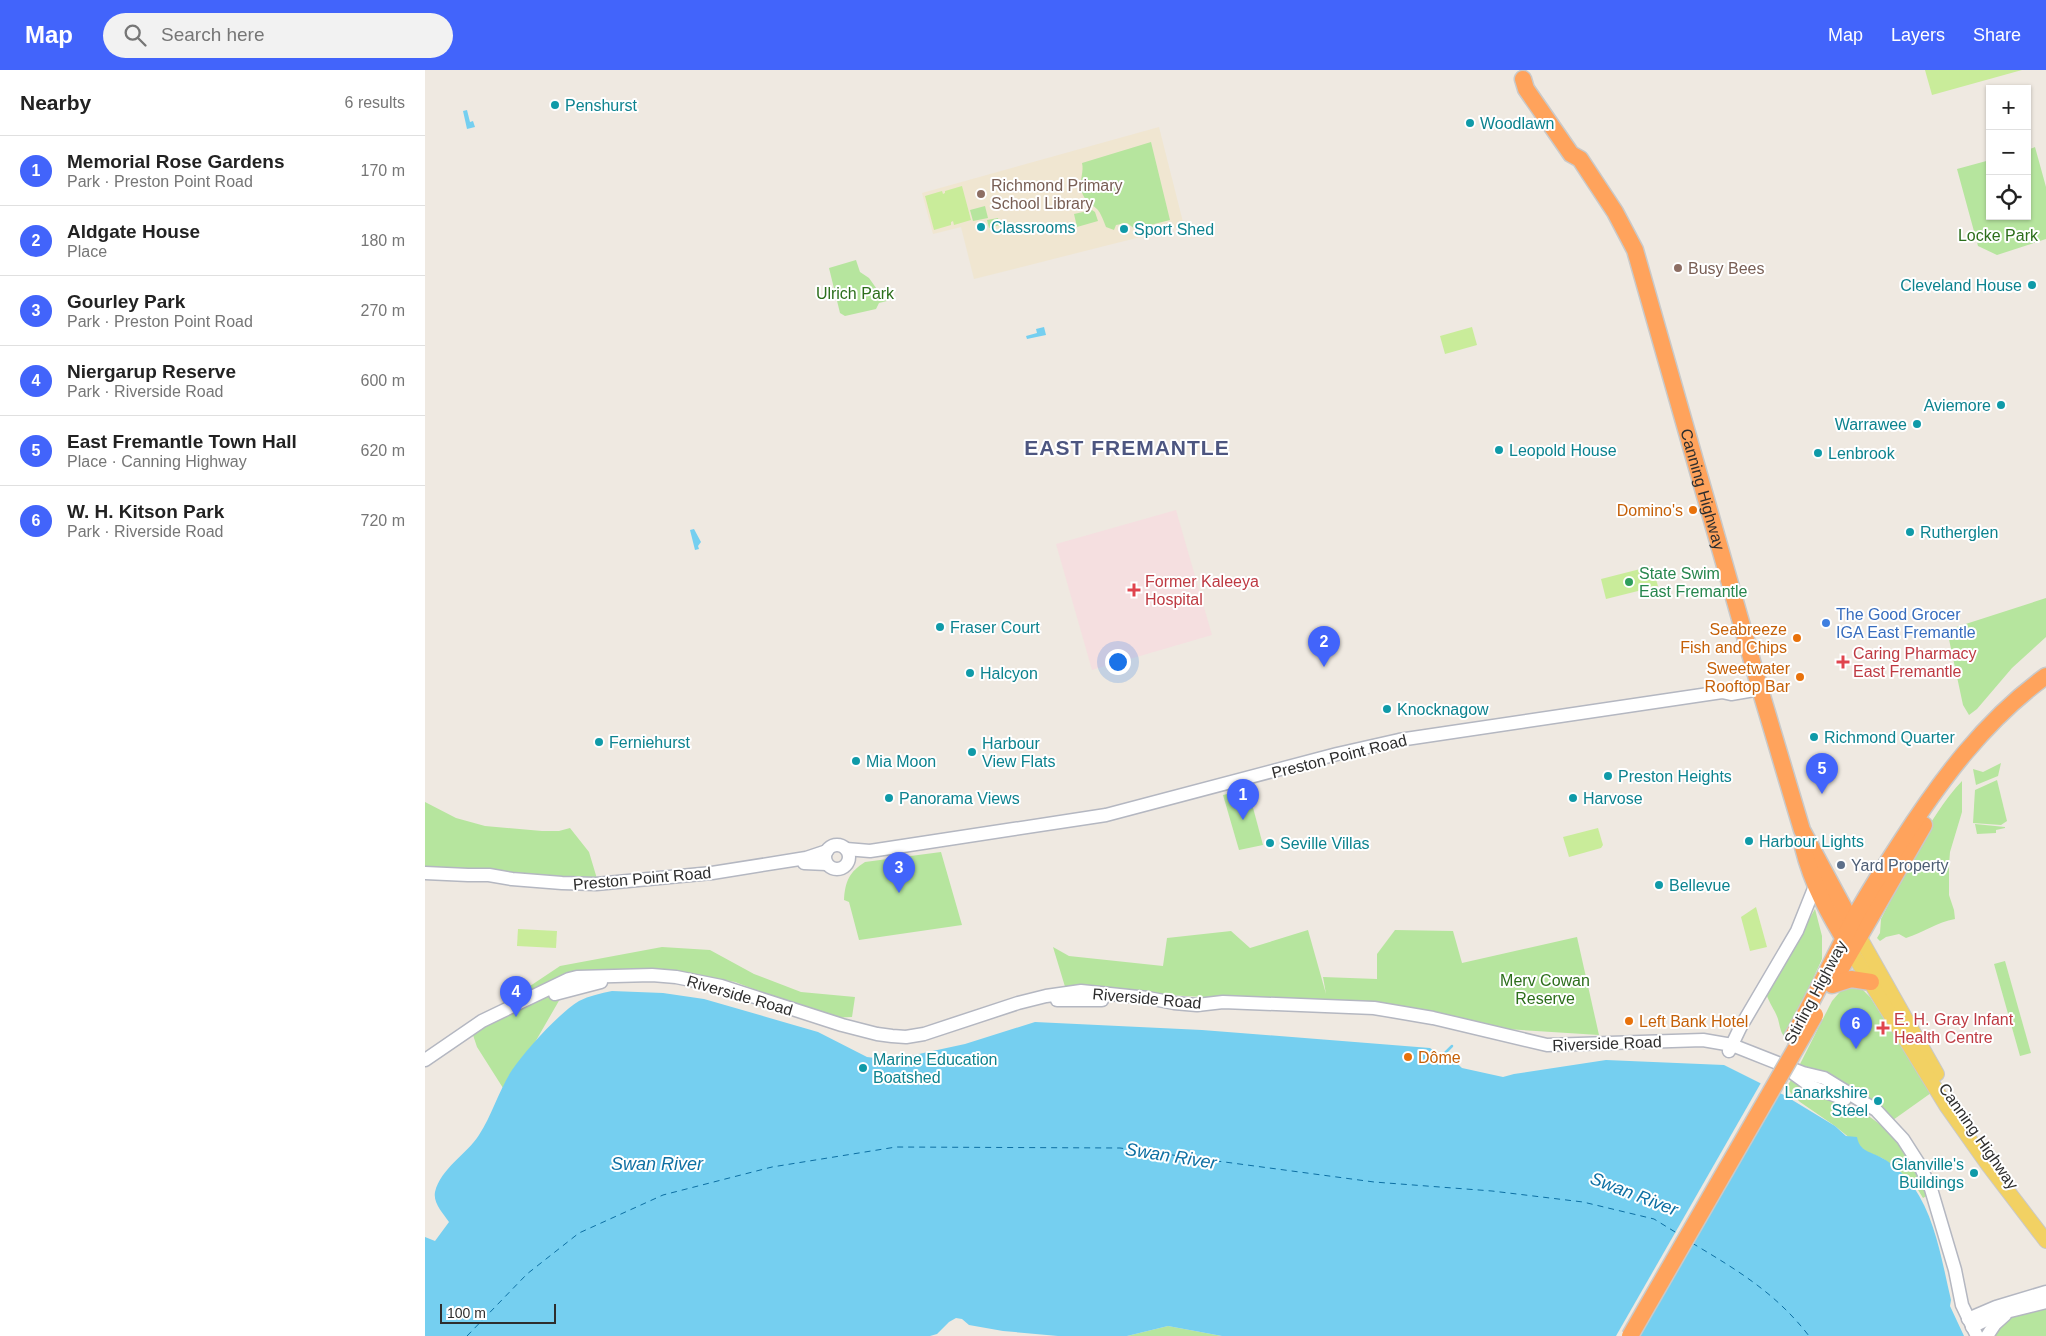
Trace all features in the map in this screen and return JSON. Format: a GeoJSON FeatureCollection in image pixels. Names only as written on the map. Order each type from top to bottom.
{"type":"FeatureCollection","features":[{"type":"Feature","properties":{"kind":"highway","name":"Canning Highway"},"geometry":{"type":"LineString","coordinates":[[1519,74],[1526,89],[1571,154],[1580,159],[1629,237],[1642,268],[1802,830],[1835,891],[1852,937]]}},
{"type":"Feature","properties":{"kind":"highway","name":"Stirling Highway"},"geometry":{"type":"LineString","coordinates":[[1630,1336],[1852,937],[1964,762],[1998,716],[2046,676]]}},
{"type":"Feature","properties":{"kind":"highway","name":"Stirling Highway"},"geometry":{"type":"LineString","coordinates":[[1852,937],[1870,890],[1918,814],[1964,762],[2046,688]]}},
{"type":"Feature","properties":{"kind":"highway","name":"Canning Highway"},"geometry":{"type":"LineString","coordinates":[[1802,830],[1803,848],[1815,886],[1827,912],[1852,937]]}},
{"type":"Feature","properties":{"kind":"highway"},"geometry":{"type":"LineString","coordinates":[[1835,891],[1852,895],[1870,890]]}},
{"type":"Feature","properties":{"kind":"highway"},"geometry":{"type":"LineString","coordinates":[[1827,912],[1829,937],[1827,983],[1851,979],[1871,982]]}},
{"type":"Feature","properties":{"kind":"highway","name":"Stirling Highway"},"geometry":{"type":"LineString","coordinates":[[1621,1336],[1811,1013]]}},
{"type":"Feature","properties":{"kind":"main road","name":"Canning Highway"},"geometry":{"type":"LineString","coordinates":[[1852,937],[1871,982],[1970,1141],[2046,1241]]}},
{"type":"Feature","properties":{"kind":"main road","name":"Canning Highway"},"geometry":{"type":"LineString","coordinates":[[1852,937],[1967,1124],[2046,1228]]}},
{"type":"Feature","properties":{"kind":"street","name":"Preston Point Road"},"geometry":{"type":"LineString","coordinates":[[425,873],[468,876],[489,875],[562,884],[604,884],[712,873],[805,858],[837,845],[848,854],[870,851],[1105,815],[1337,754],[1399,740],[1722,692],[1730,686],[1759,684]]}},
{"type":"Feature","properties":{"kind":"street"},"geometry":{"type":"LineString","coordinates":[[827,850],[825,857],[827,864]]}},
{"type":"Feature","properties":{"kind":"street","name":"Preston Point Road"},"geometry":{"type":"LineString","coordinates":[[425,879],[475,882],[489,880],[503,884],[599,890],[623,889],[801,864],[827,864],[833,869],[840,870],[846,866],[848,854]]}},
{"type":"Feature","properties":{"kind":"street"},"geometry":{"type":"LineString","coordinates":[[1731,1048],[1740,1028],[1797,931],[1815,886]]}},
{"type":"Feature","properties":{"kind":"street","name":"Riverside Road"},"geometry":{"type":"LineString","coordinates":[[425,1060],[482,1021],[569,979],[633,975],[676,977],[721,986],[842,1025],[877,1034],[906,1037],[924,1034],[1046,996],[1081,992],[1190,1004],[1223,1002],[1374,1008],[1433,1018],[1547,1045],[1703,1040],[1731,1048],[1792,1073],[1812,1087],[1841,1096],[1882,1118],[1907,1145],[1926,1178],[1936,1202],[1955,1270],[1958,1290],[1974,1324],[1985,1336]]}},
{"type":"Feature","properties":{"kind":"street","name":"Riverside Road"},"geometry":{"type":"LineString","coordinates":[[425,1068],[476,1033],[526,1006],[571,989],[595,983],[626,980],[669,981],[717,990],[817,1022],[847,1036],[888,1044],[911,1043],[956,1030],[1015,1009],[1043,1002],[1107,1000],[1144,1001],[1183,1009],[1205,1010],[1228,1007],[1327,1009],[1407,1016],[1435,1025],[1451,1027],[1547,1050],[1565,1052],[1690,1045],[1731,1048]]}},
{"type":"Feature","properties":{"kind":"street"},"geometry":{"type":"LineString","coordinates":[[1974,1324],[2046,1292]]}},
{"type":"Feature","properties":{"kind":"street"},"geometry":{"type":"LineString","coordinates":[[1974,1324],[1998,1314],[2046,1302]]}},
{"type":"Feature","properties":{"kind":"street"},"geometry":{"type":"LineString","coordinates":[[1985,1336],[2007,1313]]}},
{"type":"Feature","properties":{"kind":"shaded area"},"geometry":{"type":"Polygon","coordinates":[[[1159,127],[1184,226],[974,279],[961,227],[933,234],[922,193],[1159,127]]]}},
{"type":"Feature","properties":{"kind":"shaded area","name":"Former Kaleeya Hospital"},"geometry":{"type":"Polygon","coordinates":[[[1176,510],[1212,635],[1092,670],[1056,544],[1176,510]]]}},
{"type":"Feature","properties":{"kind":"green space"},"geometry":{"type":"Polygon","coordinates":[[[1925,70],[2022,70],[1932,95],[1925,70]]]}},
{"type":"Feature","properties":{"kind":"green space"},"geometry":{"type":"Polygon","coordinates":[[[1151,142],[1170,220],[1135,229],[1127,223],[1116,225],[1114,230],[1106,227],[1098,211],[1083,195],[1081,184],[1082,163],[1151,142]]]}},
{"type":"Feature","properties":{"kind":"green space","name":"Locke Park"},"geometry":{"type":"Polygon","coordinates":[[[2035,147],[2046,187],[2046,239],[1997,255],[1978,246],[1957,169],[1986,161],[1986,220],[2031,220],[2031,148],[2035,147]]]}},
{"type":"Feature","properties":{"kind":"green space"},"geometry":{"type":"Polygon","coordinates":[[[962,186],[971,220],[954,225],[953,221],[951,225],[934,230],[925,196],[942,191],[943,194],[945,191],[962,186]]]}},
{"type":"Feature","properties":{"kind":"green space"},"geometry":{"type":"Polygon","coordinates":[[[985,206],[988,218],[973,221],[970,210],[985,206]]]}},
{"type":"Feature","properties":{"kind":"green space"},"geometry":{"type":"Polygon","coordinates":[[[1092,210],[1095,212],[1098,221],[1077,227],[1074,214],[1092,210]]]}},
{"type":"Feature","properties":{"kind":"green space"},"geometry":{"type":"Polygon","coordinates":[[[998,218],[1000,225],[989,228],[987,220],[998,218]]]}},
{"type":"Feature","properties":{"kind":"green space","name":"Ulrich Park"},"geometry":{"type":"Polygon","coordinates":[[[856,260],[860,272],[869,278],[881,295],[885,294],[887,301],[879,303],[876,309],[845,316],[840,313],[829,268],[856,260]]]}},
{"type":"Feature","properties":{"kind":"green space"},"geometry":{"type":"Polygon","coordinates":[[[1472,327],[1477,345],[1445,354],[1440,336],[1472,327]]]}},
{"type":"Feature","properties":{"kind":"green space","name":"State Swim East Fremantle"},"geometry":{"type":"Polygon","coordinates":[[[1652,566],[1658,586],[1606,599],[1601,579],[1652,566]]]}},
{"type":"Feature","properties":{"kind":"green space"},"geometry":{"type":"Polygon","coordinates":[[[2046,598],[2046,637],[2012,668],[1977,709],[1969,715],[1963,705],[1947,630],[2046,598]]]}},
{"type":"Feature","properties":{"kind":"green space"},"geometry":{"type":"Polygon","coordinates":[[[2001,763],[1998,776],[1976,785],[1973,769],[1983,772],[2001,763]]]}},
{"type":"Feature","properties":{"kind":"green space"},"geometry":{"type":"Polygon","coordinates":[[[1997,780],[2007,821],[2001,825],[1973,823],[1975,790],[1997,780]]]}},
{"type":"Feature","properties":{"kind":"green space"},"geometry":{"type":"Polygon","coordinates":[[[1962,781],[1962,812],[1950,852],[1949,865],[1949,895],[1955,919],[1906,938],[1899,934],[1886,937],[1880,941],[1877,938],[1880,933],[1881,919],[1917,847],[1938,812],[1962,781]]]}},
{"type":"Feature","properties":{"kind":"green space"},"geometry":{"type":"Polygon","coordinates":[[[1248,789],[1263,845],[1239,850],[1223,795],[1248,789]]]}},
{"type":"Feature","properties":{"kind":"green space"},"geometry":{"type":"Polygon","coordinates":[[[425,802],[456,818],[485,826],[542,831],[559,831],[570,828],[589,852],[598,882],[425,872],[425,802]]]}},
{"type":"Feature","properties":{"kind":"green space"},"geometry":{"type":"Polygon","coordinates":[[[1975,824],[2005,828],[1996,830],[1996,833],[1977,834],[1975,824]]]}},
{"type":"Feature","properties":{"kind":"green space"},"geometry":{"type":"Polygon","coordinates":[[[1598,828],[1603,845],[1601,848],[1569,857],[1563,837],[1598,828]]]}},
{"type":"Feature","properties":{"kind":"green space"},"geometry":{"type":"Polygon","coordinates":[[[941,852],[962,925],[859,940],[849,902],[844,900],[845,888],[855,870],[865,862],[941,852]]]}},
{"type":"Feature","properties":{"kind":"green space"},"geometry":{"type":"Polygon","coordinates":[[[1756,907],[1767,947],[1750,951],[1741,917],[1756,907]]]}},
{"type":"Feature","properties":{"kind":"green space"},"geometry":{"type":"Polygon","coordinates":[[[1815,909],[1822,936],[1822,959],[1786,1038],[1781,1032],[1777,1016],[1766,993],[1815,909]]]}},
{"type":"Feature","properties":{"kind":"green space"},"geometry":{"type":"Polygon","coordinates":[[[518,929],[557,931],[556,948],[517,946],[518,929]]]}},
{"type":"Feature","properties":{"kind":"green space","name":"Merv Cowan Reserve"},"geometry":{"type":"Polygon","coordinates":[[[1308,930],[1326,994],[1323,977],[1377,979],[1377,954],[1395,930],[1453,931],[1462,963],[1577,937],[1599,1035],[1474,1027],[1265,1000],[1066,990],[1053,947],[1069,956],[1163,966],[1167,938],[1231,931],[1250,948],[1308,930]]]}},
{"type":"Feature","properties":{"kind":"green space"},"geometry":{"type":"Polygon","coordinates":[[[662,947],[710,950],[754,974],[801,992],[855,997],[852,1017],[830,1018],[735,982],[679,972],[591,976],[564,992],[534,1044],[512,1071],[503,1088],[477,1047],[470,1026],[560,966],[662,947]]]}},
{"type":"Feature","properties":{"kind":"green space"},"geometry":{"type":"Polygon","coordinates":[[[2005,961],[2031,1053],[2020,1056],[1994,964],[2005,961]]]}},
{"type":"Feature","properties":{"kind":"green space"},"geometry":{"type":"Polygon","coordinates":[[[1845,986],[1862,989],[1870,997],[1931,1093],[1893,1120],[1799,1066],[1832,1001],[1845,986]]]}},
{"type":"Feature","properties":{"kind":"green space"},"geometry":{"type":"Polygon","coordinates":[[[1793,1077],[1847,1103],[1885,1128],[1905,1152],[1928,1195],[1923,1198],[1915,1185],[1913,1187],[1898,1169],[1882,1158],[1867,1152],[1835,1126],[1800,1102],[1786,1088],[1793,1077]]]}},
{"type":"Feature","properties":{"kind":"green space"},"geometry":{"type":"Polygon","coordinates":[[[2046,1306],[2046,1336],[1994,1336],[2006,1319],[2046,1306]]]}},
{"type":"Feature","properties":{"kind":"green space"},"geometry":{"type":"Polygon","coordinates":[[[1168,1326],[1222,1336],[1127,1336],[1168,1326]]]}},
{"type":"Feature","properties":{"kind":"water"},"geometry":{"type":"Polygon","coordinates":[[[467,110],[470,122],[473,121],[475,127],[467,129],[463,111],[467,110]]]}},
{"type":"Feature","properties":{"kind":"water"},"geometry":{"type":"Polygon","coordinates":[[[1044,327],[1046,335],[1027,339],[1026,336],[1037,333],[1036,329],[1044,327]]]}},
{"type":"Feature","properties":{"kind":"water"},"geometry":{"type":"Polygon","coordinates":[[[694,529],[701,542],[698,546],[699,549],[695,550],[690,530],[694,529]]]}},
{"type":"Feature","properties":{"kind":"water","name":"Swan River"},"geometry":{"type":"Polygon","coordinates":[[[612,991],[663,993],[704,999],[818,1032],[867,1057],[891,1060],[965,1044],[1035,1022],[1202,1030],[1430,1048],[1437,1053],[1447,1054],[1462,1068],[1503,1077],[1606,1060],[1724,1065],[1784,1095],[1835,1126],[1846,1136],[1857,1137],[1860,1146],[1895,1167],[1906,1178],[1921,1199],[1933,1227],[1951,1300],[1950,1306],[1964,1336],[1222,1336],[1168,1326],[1127,1336],[1058,1336],[1003,1331],[969,1325],[962,1319],[956,1318],[937,1334],[930,1336],[425,1336],[425,1237],[435,1241],[449,1222],[435,1200],[438,1183],[479,1135],[512,1070],[552,1023],[579,1001],[612,991]]]}},
{"type":"Feature","properties":{"kind":"pier"},"geometry":{"type":"Polygon","coordinates":[[[1762,1081],[1780,1090],[1640,1336],[1616,1336],[1762,1081]]]}},
{"type":"Feature","properties":{"kind":"waterway"},"geometry":{"type":"LineString","coordinates":[[1444,1054],[1452,1046]]}},
{"type":"Feature","properties":{"kind":"ferry route"},"geometry":{"type":"LineString","coordinates":[[467,1336],[527,1274],[579,1233],[663,1195],[772,1167],[896,1147],[1120,1148],[1374,1182],[1492,1191],[1583,1202],[1654,1219],[1680,1235]]}},
{"type":"Feature","properties":{"kind":"ferry route"},"geometry":{"type":"LineString","coordinates":[[1692,1243],[1740,1273],[1769,1295],[1783,1307],[1809,1336]]}},
{"type":"Feature","properties":{"kind":"place","name":"Penshurst"},"geometry":{"type":"Point","coordinates":[555,105]}},
{"type":"Feature","properties":{"kind":"place","name":"Woodlawn"},"geometry":{"type":"Point","coordinates":[1470,123]}},
{"type":"Feature","properties":{"kind":"place","name":"Richmond Primary School Library"},"geometry":{"type":"Point","coordinates":[981,194]}},
{"type":"Feature","properties":{"kind":"place","name":"Classrooms"},"geometry":{"type":"Point","coordinates":[981,227]}},
{"type":"Feature","properties":{"kind":"place","name":"Sport Shed"},"geometry":{"type":"Point","coordinates":[1124,229]}},
{"type":"Feature","properties":{"kind":"place","name":"Busy Bees"},"geometry":{"type":"Point","coordinates":[1678,268]}},
{"type":"Feature","properties":{"kind":"place","name":"Cleveland House"},"geometry":{"type":"Point","coordinates":[2032,285]}},
{"type":"Feature","properties":{"kind":"place","name":"Aviemore"},"geometry":{"type":"Point","coordinates":[2001,405]}},
{"type":"Feature","properties":{"kind":"place","name":"Warrawee"},"geometry":{"type":"Point","coordinates":[1917,424]}},
{"type":"Feature","properties":{"kind":"place","name":"Leopold House"},"geometry":{"type":"Point","coordinates":[1499,450]}},
{"type":"Feature","properties":{"kind":"place","name":"Lenbrook"},"geometry":{"type":"Point","coordinates":[1818,453]}},
{"type":"Feature","properties":{"kind":"place","name":"Domino's"},"geometry":{"type":"Point","coordinates":[1693,510]}},
{"type":"Feature","properties":{"kind":"place","name":"Rutherglen"},"geometry":{"type":"Point","coordinates":[1910,532]}},
{"type":"Feature","properties":{"kind":"place","name":"State Swim East Fremantle"},"geometry":{"type":"Point","coordinates":[1629,582]}},
{"type":"Feature","properties":{"kind":"place","name":"Former Kaleeya Hospital"},"geometry":{"type":"Point","coordinates":[1134,590]}},
{"type":"Feature","properties":{"kind":"place","name":"The Good Grocer IGA East Fremantle"},"geometry":{"type":"Point","coordinates":[1826,623]}},
{"type":"Feature","properties":{"kind":"place","name":"Fraser Court"},"geometry":{"type":"Point","coordinates":[940,627]}},
{"type":"Feature","properties":{"kind":"place","name":"Seabreeze Fish and Chips"},"geometry":{"type":"Point","coordinates":[1797,638]}},
{"type":"Feature","properties":{"kind":"place","name":"Caring Pharmacy East Fremantle"},"geometry":{"type":"Point","coordinates":[1843,662]}},
{"type":"Feature","properties":{"kind":"place","name":"Aldgate House"},"geometry":{"type":"Point","coordinates":[1324,667]}},
{"type":"Feature","properties":{"kind":"place","name":"Halcyon"},"geometry":{"type":"Point","coordinates":[970,673]}},
{"type":"Feature","properties":{"kind":"place","name":"Sweetwater Rooftop Bar"},"geometry":{"type":"Point","coordinates":[1800,677]}},
{"type":"Feature","properties":{"kind":"place","name":"Knocknagow"},"geometry":{"type":"Point","coordinates":[1387,709]}},
{"type":"Feature","properties":{"kind":"place","name":"Richmond Quarter"},"geometry":{"type":"Point","coordinates":[1814,737]}},
{"type":"Feature","properties":{"kind":"place","name":"Ferniehurst"},"geometry":{"type":"Point","coordinates":[599,742]}},
{"type":"Feature","properties":{"kind":"place","name":"Harbour View Flats"},"geometry":{"type":"Point","coordinates":[972,752]}},
{"type":"Feature","properties":{"kind":"place","name":"Mia Moon"},"geometry":{"type":"Point","coordinates":[856,761]}},
{"type":"Feature","properties":{"kind":"place","name":"Preston Heights"},"geometry":{"type":"Point","coordinates":[1608,776]}},
{"type":"Feature","properties":{"kind":"place","name":"East Fremantle Town Hall"},"geometry":{"type":"Point","coordinates":[1822,794]}},
{"type":"Feature","properties":{"kind":"place","name":"Panorama Views"},"geometry":{"type":"Point","coordinates":[889,798]}},
{"type":"Feature","properties":{"kind":"place","name":"Harvose"},"geometry":{"type":"Point","coordinates":[1573,798]}},
{"type":"Feature","properties":{"kind":"place","name":"Memorial Rose Gardens"},"geometry":{"type":"Point","coordinates":[1243,820]}},
{"type":"Feature","properties":{"kind":"place","name":"Harbour Lights"},"geometry":{"type":"Point","coordinates":[1749,841]}},
{"type":"Feature","properties":{"kind":"place","name":"Seville Villas"},"geometry":{"type":"Point","coordinates":[1270,843]}},
{"type":"Feature","properties":{"kind":"place","name":"Yard Property"},"geometry":{"type":"Point","coordinates":[1841,865]}},
{"type":"Feature","properties":{"kind":"place","name":"Bellevue"},"geometry":{"type":"Point","coordinates":[1659,885]}},
{"type":"Feature","properties":{"kind":"place","name":"Gourley Park"},"geometry":{"type":"Point","coordinates":[899,893]}},
{"type":"Feature","properties":{"kind":"place","name":"Niergarup Reserve"},"geometry":{"type":"Point","coordinates":[516,1017]}},
{"type":"Feature","properties":{"kind":"place","name":"Left Bank Hotel"},"geometry":{"type":"Point","coordinates":[1629,1021]}},
{"type":"Feature","properties":{"kind":"place","name":"E. H. Gray Infant Health Centre"},"geometry":{"type":"Point","coordinates":[1883,1028]}},
{"type":"Feature","properties":{"kind":"place","name":"W. H. Kitson Park"},"geometry":{"type":"Point","coordinates":[1856,1049]}},
{"type":"Feature","properties":{"kind":"place","name":"Dôme"},"geometry":{"type":"Point","coordinates":[1408,1057]}},
{"type":"Feature","properties":{"kind":"place","name":"Marine Education Boatshed"},"geometry":{"type":"Point","coordinates":[863,1068]}},
{"type":"Feature","properties":{"kind":"place","name":"Lanarkshire Steel"},"geometry":{"type":"Point","coordinates":[1878,1101]}},
{"type":"Feature","properties":{"kind":"place","name":"Glanville's Buildings"},"geometry":{"type":"Point","coordinates":[1974,1173]}},
{"type":"Feature","properties":{"kind":"district","name":"EAST FREMANTLE"},"geometry":{"type":"Point","coordinates":[1127,448]}}]}
